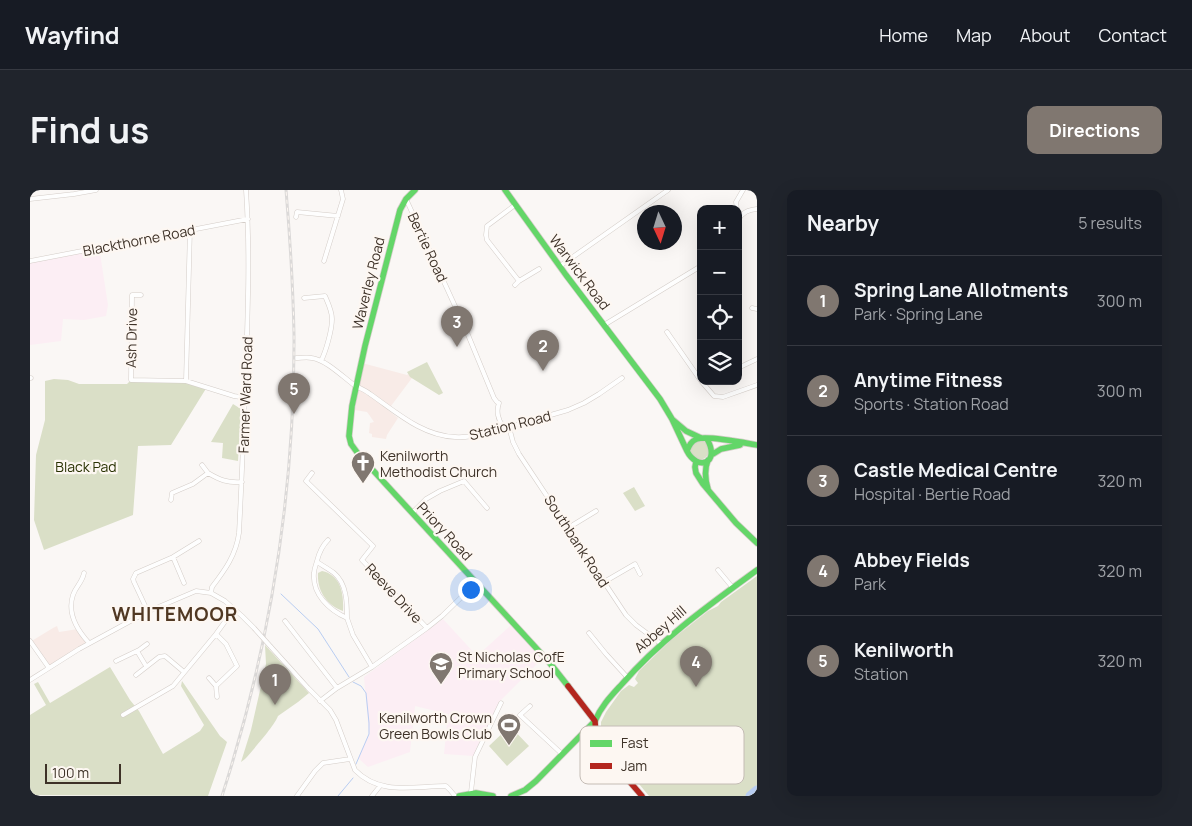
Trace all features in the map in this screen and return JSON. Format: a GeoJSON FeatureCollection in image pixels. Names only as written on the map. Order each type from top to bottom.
{"type":"FeatureCollection","features":[{"type":"Feature","properties":{"kind":"main road","name":"Waverley Road"},"geometry":{"type":"LineString","coordinates":[[350,421],[356,386],[396,224],[406,199],[415,190]]}},
{"type":"Feature","properties":{"kind":"main road","name":"Warwick Road"},"geometry":{"type":"LineString","coordinates":[[505,190],[660,399],[672,419]]}},
{"type":"Feature","properties":{"kind":"main road"},"geometry":{"type":"LineString","coordinates":[[672,419],[686,431],[704,438],[712,446],[713,454]]}},
{"type":"Feature","properties":{"kind":"main road"},"geometry":{"type":"LineString","coordinates":[[672,419],[690,458],[696,462],[704,462],[711,459],[713,454],[721,449],[744,444]]}},
{"type":"Feature","properties":{"kind":"main road","name":"Priory Road"},"geometry":{"type":"LineString","coordinates":[[350,421],[349,436],[354,450],[549,662],[595,721]]}},
{"type":"Feature","properties":{"kind":"main road"},"geometry":{"type":"LineString","coordinates":[[688,452],[689,445],[693,440],[704,438],[757,446]]}},
{"type":"Feature","properties":{"kind":"main road"},"geometry":{"type":"LineString","coordinates":[[708,460],[705,468],[708,488]]}},
{"type":"Feature","properties":{"kind":"main road"},"geometry":{"type":"LineString","coordinates":[[696,462],[695,466],[703,484],[736,523],[757,543]]}},
{"type":"Feature","properties":{"kind":"main road","name":"Abbey Hill"},"geometry":{"type":"LineString","coordinates":[[590,726],[627,677],[660,643],[757,570]]}},
{"type":"Feature","properties":{"kind":"main road"},"geometry":{"type":"LineString","coordinates":[[595,721],[595,726]]}},
{"type":"Feature","properties":{"kind":"main road","name":"Abbey Hill"},"geometry":{"type":"LineString","coordinates":[[511,796],[525,790],[536,781],[580,736]]}},
{"type":"Feature","properties":{"kind":"main road"},"geometry":{"type":"LineString","coordinates":[[632,784],[642,796]]}},
{"type":"Feature","properties":{"kind":"main road"},"geometry":{"type":"LineString","coordinates":[[459,796],[471,792],[493,796]]}},
{"type":"Feature","properties":{"kind":"street"},"geometry":{"type":"LineString","coordinates":[[30,199],[96,190]]}},
{"type":"Feature","properties":{"kind":"street","name":"Farmer Ward Road"},"geometry":{"type":"LineString","coordinates":[[211,592],[228,566],[235,551],[238,537],[246,398],[249,294],[246,190]]}},
{"type":"Feature","properties":{"kind":"street"},"geometry":{"type":"LineString","coordinates":[[324,261],[343,199],[341,190]]}},
{"type":"Feature","properties":{"kind":"street"},"geometry":{"type":"LineString","coordinates":[[560,266],[668,190]]}},
{"type":"Feature","properties":{"kind":"street"},"geometry":{"type":"LineString","coordinates":[[737,205],[736,202],[743,190]]}},
{"type":"Feature","properties":{"kind":"street","name":"Bertie Road"},"geometry":{"type":"LineString","coordinates":[[406,199],[466,330],[494,398],[500,404],[498,412],[503,426]]}},
{"type":"Feature","properties":{"kind":"street"},"geometry":{"type":"LineString","coordinates":[[515,205],[487,226],[486,235],[487,240],[519,281]]}},
{"type":"Feature","properties":{"kind":"street"},"geometry":{"type":"LineString","coordinates":[[742,214],[748,210],[757,209]]}},
{"type":"Feature","properties":{"kind":"street"},"geometry":{"type":"LineString","coordinates":[[296,217],[297,212],[338,216]]}},
{"type":"Feature","properties":{"kind":"street","name":"Blackthorne Road"},"geometry":{"type":"LineString","coordinates":[[30,261],[248,219]]}},
{"type":"Feature","properties":{"kind":"street"},"geometry":{"type":"LineString","coordinates":[[190,229],[186,381],[246,398]]}},
{"type":"Feature","properties":{"kind":"street"},"geometry":{"type":"LineString","coordinates":[[515,285],[539,268]]}},
{"type":"Feature","properties":{"kind":"street"},"geometry":{"type":"LineString","coordinates":[[604,325],[697,268]]}},
{"type":"Feature","properties":{"kind":"street","name":"Ash Drive"},"geometry":{"type":"LineString","coordinates":[[141,295],[130,295],[131,380],[186,381]]}},
{"type":"Feature","properties":{"kind":"street"},"geometry":{"type":"LineString","coordinates":[[296,358],[313,358],[321,361],[326,351],[332,319],[325,296],[304,298]]}},
{"type":"Feature","properties":{"kind":"street"},"geometry":{"type":"LineString","coordinates":[[667,332],[701,381],[714,396],[723,397],[757,385]]}},
{"type":"Feature","properties":{"kind":"street"},"geometry":{"type":"LineString","coordinates":[[742,366],[757,359]]}},
{"type":"Feature","properties":{"kind":"street","name":"Station Road"},"geometry":{"type":"LineString","coordinates":[[321,361],[407,420],[441,435],[452,437],[480,435],[497,431],[503,426],[509,428],[554,414],[593,398],[622,378]]}},
{"type":"Feature","properties":{"kind":"street","name":"Southbank Road"},"geometry":{"type":"LineString","coordinates":[[509,428],[519,454],[604,582],[631,620],[660,643]]}},
{"type":"Feature","properties":{"kind":"street"},"geometry":{"type":"LineString","coordinates":[[202,465],[208,473],[224,481],[242,482]]}},
{"type":"Feature","properties":{"kind":"street"},"geometry":{"type":"LineString","coordinates":[[171,500],[171,491],[193,484],[208,473]]}},
{"type":"Feature","properties":{"kind":"street","name":"Reeve Drive"},"geometry":{"type":"LineString","coordinates":[[312,473],[306,481],[373,546],[362,560],[427,628]]}},
{"type":"Feature","properties":{"kind":"street"},"geometry":{"type":"LineString","coordinates":[[412,513],[426,499],[464,481],[487,508]]}},
{"type":"Feature","properties":{"kind":"street"},"geometry":{"type":"LineString","coordinates":[[568,528],[596,512]]}},
{"type":"Feature","properties":{"kind":"street"},"geometry":{"type":"LineString","coordinates":[[328,540],[321,550],[314,574],[317,591],[328,606],[347,618]]}},
{"type":"Feature","properties":{"kind":"street"},"geometry":{"type":"LineString","coordinates":[[148,612],[134,582],[136,573],[173,557],[199,541]]}},
{"type":"Feature","properties":{"kind":"street"},"geometry":{"type":"LineString","coordinates":[[173,557],[184,582]]}},
{"type":"Feature","properties":{"kind":"street"},"geometry":{"type":"LineString","coordinates":[[317,562],[335,574],[339,579],[346,597],[347,618],[353,635],[372,667]]}},
{"type":"Feature","properties":{"kind":"street"},"geometry":{"type":"LineString","coordinates":[[604,582],[635,564],[640,574]]}},
{"type":"Feature","properties":{"kind":"street"},"geometry":{"type":"LineString","coordinates":[[718,570],[733,588]]}},
{"type":"Feature","properties":{"kind":"street"},"geometry":{"type":"LineString","coordinates":[[84,573],[82,583],[76,588],[73,595],[71,611],[73,619],[89,644]]}},
{"type":"Feature","properties":{"kind":"street"},"geometry":{"type":"LineString","coordinates":[[320,701],[427,628],[476,583]]}},
{"type":"Feature","properties":{"kind":"street"},"geometry":{"type":"LineString","coordinates":[[30,680],[89,644],[148,612],[196,591],[211,592],[234,609],[254,628],[330,710],[336,720],[350,759],[360,776],[368,782],[396,788],[446,786],[455,796]]}},
{"type":"Feature","properties":{"kind":"street"},"geometry":{"type":"LineString","coordinates":[[124,715],[173,686],[234,609]]}},
{"type":"Feature","properties":{"kind":"street"},"geometry":{"type":"LineString","coordinates":[[285,621],[337,688]]}},
{"type":"Feature","properties":{"kind":"street"},"geometry":{"type":"LineString","coordinates":[[589,633],[627,677]]}},
{"type":"Feature","properties":{"kind":"street"},"geometry":{"type":"LineString","coordinates":[[216,634],[226,644],[237,666],[241,669]]}},
{"type":"Feature","properties":{"kind":"street"},"geometry":{"type":"LineString","coordinates":[[30,641],[49,668]]}},
{"type":"Feature","properties":{"kind":"street"},"geometry":{"type":"LineString","coordinates":[[116,662],[147,644]]}},
{"type":"Feature","properties":{"kind":"street"},"geometry":{"type":"LineString","coordinates":[[137,651],[146,666]]}},
{"type":"Feature","properties":{"kind":"street"},"geometry":{"type":"LineString","coordinates":[[136,675],[146,666],[165,656],[184,672]]}},
{"type":"Feature","properties":{"kind":"street"},"geometry":{"type":"LineString","coordinates":[[216,686],[237,666]]}},
{"type":"Feature","properties":{"kind":"street"},"geometry":{"type":"LineString","coordinates":[[209,678],[216,686],[217,696]]}},
{"type":"Feature","properties":{"kind":"street"},"geometry":{"type":"LineString","coordinates":[[471,792],[475,758],[501,703]]}},
{"type":"Feature","properties":{"kind":"street"},"geometry":{"type":"LineString","coordinates":[[530,706],[520,716],[562,754]]}},
{"type":"Feature","properties":{"kind":"street"},"geometry":{"type":"LineString","coordinates":[[297,796],[323,763],[350,759]]}},
{"type":"Feature","properties":{"kind":"street"},"geometry":{"type":"LineString","coordinates":[[372,796],[380,786]]}},
{"type":"Feature","properties":{"kind":"shaded area"},"geometry":{"type":"Polygon","coordinates":[[[99,247],[108,305],[106,316],[84,320],[63,319],[61,341],[30,345],[30,261],[99,247]]]}},
{"type":"Feature","properties":{"kind":"shaded area"},"geometry":{"type":"Polygon","coordinates":[[[362,363],[408,374],[412,378],[388,410],[398,418],[386,439],[372,437],[372,434],[369,433],[370,423],[374,422],[367,412],[355,410],[362,363]]]}},
{"type":"Feature","properties":{"kind":"shaded area","name":"St Nicholas CofE Primary School"},"geometry":{"type":"Polygon","coordinates":[[[443,619],[477,656],[511,625],[542,659],[499,702],[473,756],[444,754],[448,714],[415,706],[410,752],[368,767],[358,758],[369,734],[364,677],[443,619]]]}},
{"type":"Feature","properties":{"kind":"shaded area"},"geometry":{"type":"Polygon","coordinates":[[[57,626],[59,632],[78,629],[89,643],[49,668],[30,642],[57,626]]]}},
{"type":"Feature","properties":{"kind":"green space"},"geometry":{"type":"Polygon","coordinates":[[[427,362],[443,393],[439,395],[410,377],[407,372],[427,362]]]}},
{"type":"Feature","properties":{"kind":"green space","name":"Black Pad"},"geometry":{"type":"Polygon","coordinates":[[[54,379],[68,380],[79,384],[127,384],[131,380],[186,381],[207,387],[171,445],[138,446],[133,515],[44,550],[34,520],[36,455],[45,420],[45,381],[54,379]]]}},
{"type":"Feature","properties":{"kind":"green space"},"geometry":{"type":"Polygon","coordinates":[[[233,404],[241,409],[238,461],[222,458],[223,443],[211,442],[233,404]]]}},
{"type":"Feature","properties":{"kind":"green space"},"geometry":{"type":"Polygon","coordinates":[[[699,440],[706,443],[709,450],[706,457],[699,460],[692,457],[689,450],[692,443],[699,440]]]}},
{"type":"Feature","properties":{"kind":"green space"},"geometry":{"type":"Polygon","coordinates":[[[634,487],[645,506],[635,511],[623,493],[634,487]]]}},
{"type":"Feature","properties":{"kind":"green space"},"geometry":{"type":"Polygon","coordinates":[[[322,571],[333,577],[340,586],[343,598],[343,611],[327,601],[321,591],[318,573],[322,571]]]}},
{"type":"Feature","properties":{"kind":"green space"},"geometry":{"type":"Polygon","coordinates":[[[757,576],[757,796],[649,796],[639,784],[744,784],[744,726],[601,726],[606,712],[621,691],[629,685],[634,687],[638,683],[635,679],[639,671],[670,641],[757,576]]]}},
{"type":"Feature","properties":{"kind":"green space"},"geometry":{"type":"Polygon","coordinates":[[[265,645],[309,693],[278,716],[263,738],[241,762],[251,730],[266,664],[265,645]]]}},
{"type":"Feature","properties":{"kind":"green space"},"geometry":{"type":"Polygon","coordinates":[[[110,667],[139,711],[163,754],[200,731],[204,725],[181,686],[182,681],[220,736],[227,742],[208,796],[30,795],[30,715],[46,705],[34,684],[38,682],[50,703],[110,667]]]}},
{"type":"Feature","properties":{"kind":"green space","name":"Kenilworth Crown Green Bowls Club"},"geometry":{"type":"Polygon","coordinates":[[[510,726],[529,746],[507,766],[489,746],[510,726]]]}},
{"type":"Feature","properties":{"kind":"waterway"},"geometry":{"type":"LineString","coordinates":[[281,594],[318,629],[349,677]]}},
{"type":"Feature","properties":{"kind":"waterway"},"geometry":{"type":"LineString","coordinates":[[353,682],[361,686],[366,693],[369,723],[369,734],[356,764]]}},
{"type":"Feature","properties":{"kind":"waterway"},"geometry":{"type":"LineString","coordinates":[[338,796],[353,778]]}},
{"type":"Feature","properties":{"kind":"waterway"},"geometry":{"type":"LineString","coordinates":[[750,796],[757,790]]}},
{"type":"Feature","properties":{"kind":"railway"},"geometry":{"type":"LineString","coordinates":[[222,796],[254,683],[276,568],[284,509],[290,451],[294,334],[286,190]]}},
{"type":"Feature","properties":{"kind":"traffic: fast"},"geometry":{"type":"LineString","coordinates":[[415,190],[406,199],[400,210],[365,346],[352,406],[349,436],[351,444],[549,662],[568,686]]}},
{"type":"Feature","properties":{"kind":"traffic: fast"},"geometry":{"type":"LineString","coordinates":[[505,190],[566,275],[660,399],[687,451]]}},
{"type":"Feature","properties":{"kind":"traffic: fast"},"geometry":{"type":"LineString","coordinates":[[673,420],[686,431],[701,438]]}},
{"type":"Feature","properties":{"kind":"traffic: fast"},"geometry":{"type":"LineString","coordinates":[[707,439],[711,448],[711,454],[706,462],[701,463],[691,457],[687,451],[692,442],[697,439],[702,438],[717,439],[757,445]]}},
{"type":"Feature","properties":{"kind":"traffic: fast"},"geometry":{"type":"LineString","coordinates":[[713,454],[721,449],[740,445]]}},
{"type":"Feature","properties":{"kind":"traffic: fast"},"geometry":{"type":"LineString","coordinates":[[708,460],[705,474],[708,489]]}},
{"type":"Feature","properties":{"kind":"traffic: fast"},"geometry":{"type":"LineString","coordinates":[[696,462],[696,473],[703,484],[736,523],[757,543]]}},
{"type":"Feature","properties":{"kind":"traffic: fast"},"geometry":{"type":"LineString","coordinates":[[590,726],[611,697],[669,637],[757,570]]}},
{"type":"Feature","properties":{"kind":"traffic: fast"},"geometry":{"type":"LineString","coordinates":[[511,796],[525,790],[536,781],[580,736]]}},
{"type":"Feature","properties":{"kind":"traffic: fast"},"geometry":{"type":"LineString","coordinates":[[459,796],[476,793],[493,796]]}},
{"type":"Feature","properties":{"kind":"traffic: jam"},"geometry":{"type":"LineString","coordinates":[[568,686],[595,721],[595,726]]}},
{"type":"Feature","properties":{"kind":"traffic: jam"},"geometry":{"type":"LineString","coordinates":[[632,784],[642,796]]}},
{"type":"Feature","properties":{"kind":"place","name":"Castle Medical Centre"},"geometry":{"type":"Point","coordinates":[457,347]}},
{"type":"Feature","properties":{"kind":"place","name":"Anytime Fitness"},"geometry":{"type":"Point","coordinates":[543,371]}},
{"type":"Feature","properties":{"kind":"place","name":"Kenilworth"},"geometry":{"type":"Point","coordinates":[294,414]}},
{"type":"Feature","properties":{"kind":"place","name":"Kenilworth Methodist Church"},"geometry":{"type":"Point","coordinates":[363,484]}},
{"type":"Feature","properties":{"kind":"place","name":"St Nicholas CofE Primary School"},"geometry":{"type":"Point","coordinates":[441,685]}},
{"type":"Feature","properties":{"kind":"place","name":"Abbey Fields"},"geometry":{"type":"Point","coordinates":[696,687]}},
{"type":"Feature","properties":{"kind":"place","name":"Spring Lane Allotments"},"geometry":{"type":"Point","coordinates":[275,705]}},
{"type":"Feature","properties":{"kind":"place","name":"Kenilworth Crown Green Bowls Club"},"geometry":{"type":"Point","coordinates":[509,746]}},
{"type":"Feature","properties":{"kind":"district","name":"WHITEMOOR"},"geometry":{"type":"Point","coordinates":[175,614]}}]}
